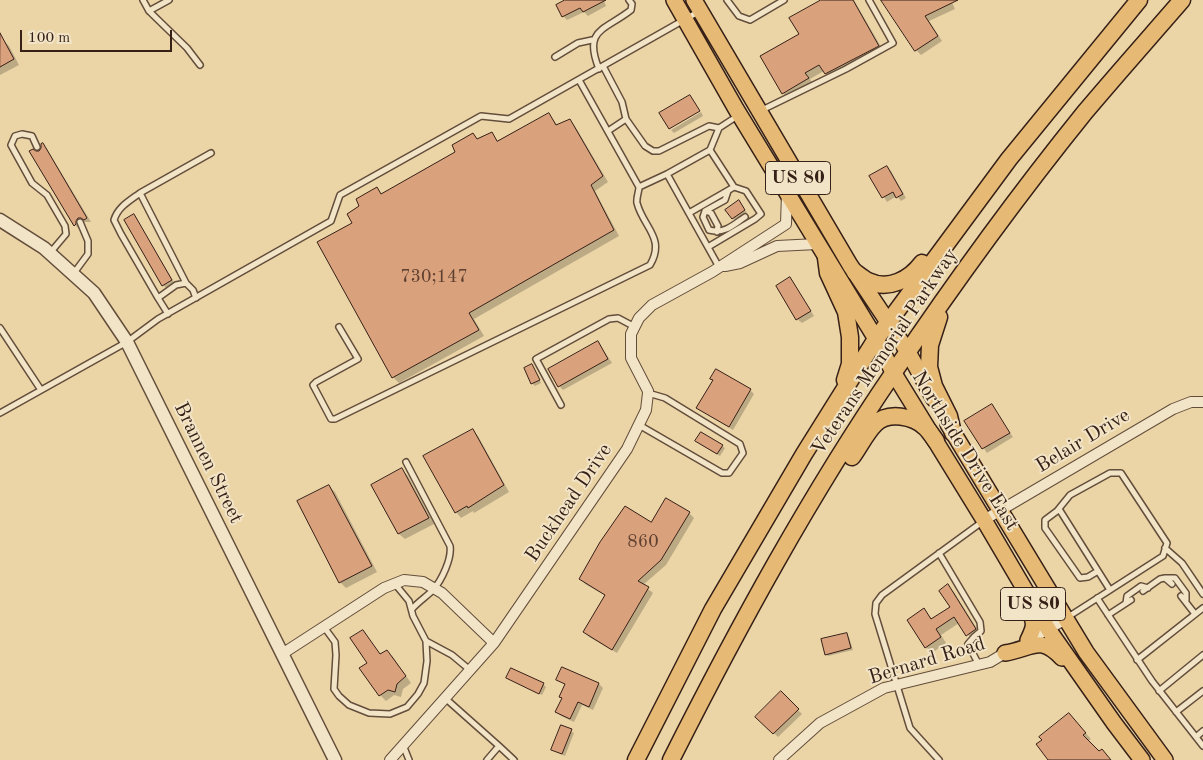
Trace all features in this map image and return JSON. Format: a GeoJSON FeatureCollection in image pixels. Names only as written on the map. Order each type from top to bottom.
{"type":"FeatureCollection","features":[{"type":"Feature","properties":{"kind":"highway","name":"Veterans Memorial Parkway"},"geometry":{"type":"LineString","coordinates":[[636,760],[713,609],[876,339],[1009,159],[1139,0]]}},
{"type":"Feature","properties":{"kind":"highway","name":"Veterans Memorial Parkway"},"geometry":{"type":"LineString","coordinates":[[671,760],[722,659],[773,566],[893,372],[989,237],[1085,112],[1182,0]]}},
{"type":"Feature","properties":{"kind":"highway"},"geometry":{"type":"LineString","coordinates":[[855,272],[870,282],[882,284],[897,283],[907,278],[916,270],[956,215],[1029,125],[1042,118]]}},
{"type":"Feature","properties":{"kind":"highway"},"geometry":{"type":"LineString","coordinates":[[821,251],[828,273],[846,312],[850,338],[850,364],[840,396]]}},
{"type":"Feature","properties":{"kind":"highway"},"geometry":{"type":"LineString","coordinates":[[945,300],[930,345],[929,367],[934,386],[949,416],[953,434]]}},
{"type":"Feature","properties":{"kind":"highway"},"geometry":{"type":"LineString","coordinates":[[773,566],[826,498],[876,422],[899,416],[912,419],[926,428],[936,441]]}},
{"type":"Feature","properties":{"kind":"main road","name":"Northside Drive East"},"geometry":{"type":"LineString","coordinates":[[674,0],[739,115],[876,339],[893,372],[1003,551],[1048,629],[1142,760]]}},
{"type":"Feature","properties":{"kind":"main road","name":"Northside Drive East"},"geometry":{"type":"LineString","coordinates":[[697,3],[759,112],[855,272],[908,352],[953,434],[1086,652],[1165,760]]}},
{"type":"Feature","properties":{"kind":"main road"},"geometry":{"type":"LineString","coordinates":[[1003,551],[1006,566],[1025,599],[1034,620],[1034,628],[1028,640]]}},
{"type":"Feature","properties":{"kind":"main road"},"geometry":{"type":"LineString","coordinates":[[1005,653],[1015,652],[1037,643],[1052,648],[1076,669]]}},
{"type":"Feature","properties":{"kind":"street"},"geometry":{"type":"LineString","coordinates":[[648,393],[631,358],[631,334],[639,318],[652,305],[719,267],[786,224],[787,192]]}},
{"type":"Feature","properties":{"kind":"street","name":"Brannen Street"},"geometry":{"type":"LineString","coordinates":[[0,220],[50,254],[94,293],[127,342],[335,760]]}},
{"type":"Feature","properties":{"kind":"street"},"geometry":{"type":"LineString","coordinates":[[719,267],[740,263],[777,246],[821,251]]}},
{"type":"Feature","properties":{"kind":"street","name":"Buckhead Drive"},"geometry":{"type":"LineString","coordinates":[[390,760],[494,643],[627,449],[646,410],[648,393]]}},
{"type":"Feature","properties":{"kind":"street","name":"Belair Drive"},"geometry":{"type":"LineString","coordinates":[[984,520],[1173,409],[1191,402],[1203,402]]}},
{"type":"Feature","properties":{"kind":"street"},"geometry":{"type":"LineString","coordinates":[[282,654],[384,588],[404,580],[423,582],[442,593],[494,643]]}},
{"type":"Feature","properties":{"kind":"street","name":"Bernard Road"},"geometry":{"type":"LineString","coordinates":[[779,760],[820,723],[884,688],[990,662],[1066,619]]}},
{"type":"Feature","properties":{"kind":"lane"},"geometry":{"type":"LineString","coordinates":[[143,0],[148,11],[188,48],[200,65]]}},
{"type":"Feature","properties":{"kind":"lane"},"geometry":{"type":"LineString","coordinates":[[148,11],[169,0]]}},
{"type":"Feature","properties":{"kind":"lane"},"geometry":{"type":"LineString","coordinates":[[555,57],[578,43],[592,40],[599,32],[631,10],[632,4],[630,0]]}},
{"type":"Feature","properties":{"kind":"lane"},"geometry":{"type":"LineString","coordinates":[[727,0],[739,16],[750,20],[784,0]]}},
{"type":"Feature","properties":{"kind":"lane"},"geometry":{"type":"LineString","coordinates":[[759,112],[846,70],[893,42],[869,0]]}},
{"type":"Feature","properties":{"kind":"lane"},"geometry":{"type":"LineString","coordinates":[[0,413],[127,342],[168,314],[331,221],[340,195],[481,116],[509,119],[685,20],[697,3]]}},
{"type":"Feature","properties":{"kind":"lane"},"geometry":{"type":"LineString","coordinates":[[592,40],[592,52],[622,102],[626,119],[645,146],[653,151],[660,151],[709,126],[719,128]]}},
{"type":"Feature","properties":{"kind":"lane"},"geometry":{"type":"LineString","coordinates":[[339,327],[358,359],[313,385],[331,419],[335,419],[650,264],[655,256],[656,241],[637,202],[640,187],[579,80]]}},
{"type":"Feature","properties":{"kind":"lane"},"geometry":{"type":"LineString","coordinates":[[640,187],[668,174],[710,150],[719,128],[739,115]]}},
{"type":"Feature","properties":{"kind":"lane"},"geometry":{"type":"LineString","coordinates":[[608,132],[626,119]]}},
{"type":"Feature","properties":{"kind":"lane"},"geometry":{"type":"LineString","coordinates":[[37,147],[32,136],[22,134],[15,136],[12,146],[32,183],[47,195],[65,226],[66,234],[50,254]]}},
{"type":"Feature","properties":{"kind":"lane"},"geometry":{"type":"LineString","coordinates":[[708,247],[755,220],[761,214],[746,191],[734,187],[710,150]]}},
{"type":"Feature","properties":{"kind":"lane"},"geometry":{"type":"LineString","coordinates":[[168,314],[120,234],[114,220],[116,213],[125,203],[211,153]]}},
{"type":"Feature","properties":{"kind":"lane"},"geometry":{"type":"LineString","coordinates":[[668,174],[719,267]]}},
{"type":"Feature","properties":{"kind":"lane"},"geometry":{"type":"LineString","coordinates":[[689,213],[734,187]]}},
{"type":"Feature","properties":{"kind":"lane"},"geometry":{"type":"LineString","coordinates":[[704,211],[725,200],[728,191]]}},
{"type":"Feature","properties":{"kind":"lane"},"geometry":{"type":"LineString","coordinates":[[140,194],[186,283],[196,298]]}},
{"type":"Feature","properties":{"kind":"lane"},"geometry":{"type":"LineString","coordinates":[[751,213],[758,209]]}},
{"type":"Feature","properties":{"kind":"lane"},"geometry":{"type":"LineString","coordinates":[[704,211],[703,217],[710,230],[717,232],[723,231],[746,217]]}},
{"type":"Feature","properties":{"kind":"lane"},"geometry":{"type":"LineString","coordinates":[[704,211],[711,213],[718,226],[717,232]]}},
{"type":"Feature","properties":{"kind":"lane"},"geometry":{"type":"LineString","coordinates":[[73,275],[88,254],[88,241],[80,222]]}},
{"type":"Feature","properties":{"kind":"lane"},"geometry":{"type":"LineString","coordinates":[[158,298],[176,285],[186,283]]}},
{"type":"Feature","properties":{"kind":"lane"},"geometry":{"type":"LineString","coordinates":[[560,405],[536,359],[609,319],[618,318],[635,326]]}},
{"type":"Feature","properties":{"kind":"lane"},"geometry":{"type":"LineString","coordinates":[[0,328],[40,390]]}},
{"type":"Feature","properties":{"kind":"lane"},"geometry":{"type":"LineString","coordinates":[[639,425],[722,474],[729,472],[743,452],[740,444],[665,398],[648,393]]}},
{"type":"Feature","properties":{"kind":"lane"},"geometry":{"type":"LineString","coordinates":[[406,462],[450,546],[451,552],[448,562],[434,588],[412,609]]}},
{"type":"Feature","properties":{"kind":"lane"},"geometry":{"type":"LineString","coordinates":[[1066,619],[1163,556],[1166,543],[1121,473],[1110,473],[1070,495],[1059,509],[1045,520],[1045,528],[1080,578],[1088,578],[1098,571]]}},
{"type":"Feature","properties":{"kind":"lane"},"geometry":{"type":"LineString","coordinates":[[1059,509],[1110,590]]}},
{"type":"Feature","properties":{"kind":"lane"},"geometry":{"type":"LineString","coordinates":[[939,760],[910,728],[875,614],[876,602],[882,595],[984,520]]}},
{"type":"Feature","properties":{"kind":"lane"},"geometry":{"type":"LineString","coordinates":[[1165,548],[1182,563],[1203,594]]}},
{"type":"Feature","properties":{"kind":"lane"},"geometry":{"type":"LineString","coordinates":[[939,553],[980,622],[981,632],[968,644],[978,665]]}},
{"type":"Feature","properties":{"kind":"lane"},"geometry":{"type":"LineString","coordinates":[[1166,578],[1172,584]]}},
{"type":"Feature","properties":{"kind":"lane"},"geometry":{"type":"LineString","coordinates":[[1108,615],[1129,601],[1128,596],[1141,586],[1145,589],[1160,579],[1166,578],[1176,578],[1186,593],[1183,598],[1195,614]]}},
{"type":"Feature","properties":{"kind":"lane"},"geometry":{"type":"LineString","coordinates":[[324,627],[335,642],[334,689],[339,696],[349,705],[369,713],[390,714],[407,707],[424,683],[427,661],[426,641],[413,616],[406,596],[395,583]]}},
{"type":"Feature","properties":{"kind":"lane"},"geometry":{"type":"LineString","coordinates":[[1097,598],[1137,660],[1203,746]]}},
{"type":"Feature","properties":{"kind":"lane"},"geometry":{"type":"LineString","coordinates":[[1137,660],[1203,608]]}},
{"type":"Feature","properties":{"kind":"lane"},"geometry":{"type":"LineString","coordinates":[[426,641],[452,655],[470,670]]}},
{"type":"Feature","properties":{"kind":"lane"},"geometry":{"type":"LineString","coordinates":[[1159,690],[1203,656]]}},
{"type":"Feature","properties":{"kind":"lane"},"geometry":{"type":"LineString","coordinates":[[1176,712],[1203,691]]}},
{"type":"Feature","properties":{"kind":"lane"},"geometry":{"type":"LineString","coordinates":[[445,698],[514,760]]}},
{"type":"Feature","properties":{"kind":"lane"},"geometry":{"type":"LineString","coordinates":[[1196,737],[1203,732]]}},
{"type":"Feature","properties":{"kind":"lane"},"geometry":{"type":"LineString","coordinates":[[403,745],[409,760]]}},
{"type":"Feature","properties":{"kind":"lane"},"geometry":{"type":"LineString","coordinates":[[487,760],[499,746]]}},
{"type":"Feature","properties":{"kind":"building"},"geometry":{"type":"Polygon","coordinates":[[[565,0],[606,0],[583,12],[580,8],[562,17],[556,5],[565,0]]]}},
{"type":"Feature","properties":{"kind":"building"},"geometry":{"type":"Polygon","coordinates":[[[821,0],[853,0],[879,46],[825,74],[819,65],[805,73],[809,78],[782,94],[760,56],[799,34],[789,18],[821,0]]]}},
{"type":"Feature","properties":{"kind":"building"},"geometry":{"type":"Polygon","coordinates":[[[881,0],[958,0],[925,16],[938,36],[915,51],[881,0]]]}},
{"type":"Feature","properties":{"kind":"building"},"geometry":{"type":"Polygon","coordinates":[[[0,33],[14,59],[0,67],[0,33]]]}},
{"type":"Feature","properties":{"kind":"building"},"geometry":{"type":"Polygon","coordinates":[[[690,95],[700,111],[669,129],[659,113],[690,95]]]}},
{"type":"Feature","properties":{"kind":"building"},"geometry":{"type":"Polygon","coordinates":[[[549,113],[556,125],[570,119],[603,176],[591,185],[614,230],[469,313],[479,330],[392,378],[317,242],[352,223],[347,214],[359,206],[356,199],[377,187],[381,194],[455,152],[452,145],[473,133],[477,139],[492,132],[497,141],[549,113]]]}},
{"type":"Feature","properties":{"kind":"building"},"geometry":{"type":"Polygon","coordinates":[[[43,143],[87,218],[84,220],[78,218],[74,226],[29,151],[33,149],[39,151],[43,143]]]}},
{"type":"Feature","properties":{"kind":"building"},"geometry":{"type":"Polygon","coordinates":[[[887,166],[903,194],[896,198],[893,192],[882,198],[869,176],[887,166]]]}},
{"type":"Feature","properties":{"kind":"building"},"geometry":{"type":"Polygon","coordinates":[[[739,200],[745,210],[732,219],[725,210],[739,200]]]}},
{"type":"Feature","properties":{"kind":"building"},"geometry":{"type":"Polygon","coordinates":[[[134,214],[172,280],[162,286],[124,220],[134,214]]]}},
{"type":"Feature","properties":{"kind":"building"},"geometry":{"type":"Polygon","coordinates":[[[790,277],[811,311],[796,320],[776,286],[790,277]]]}},
{"type":"Feature","properties":{"kind":"building"},"geometry":{"type":"Polygon","coordinates":[[[598,341],[608,359],[558,387],[548,369],[598,341]]]}},
{"type":"Feature","properties":{"kind":"building"},"geometry":{"type":"Polygon","coordinates":[[[532,364],[540,380],[531,384],[524,368],[532,364]]]}},
{"type":"Feature","properties":{"kind":"building"},"geometry":{"type":"Polygon","coordinates":[[[716,369],[751,389],[729,427],[696,408],[713,380],[710,379],[716,369]]]}},
{"type":"Feature","properties":{"kind":"building"},"geometry":{"type":"Polygon","coordinates":[[[992,404],[1010,433],[982,449],[964,421],[992,404]]]}},
{"type":"Feature","properties":{"kind":"building"},"geometry":{"type":"Polygon","coordinates":[[[473,429],[504,485],[468,508],[467,506],[455,513],[423,456],[473,429]]]}},
{"type":"Feature","properties":{"kind":"building"},"geometry":{"type":"Polygon","coordinates":[[[701,432],[723,445],[717,454],[695,441],[701,432]]]}},
{"type":"Feature","properties":{"kind":"building"},"geometry":{"type":"Polygon","coordinates":[[[402,468],[429,518],[398,534],[371,485],[402,468]]]}},
{"type":"Feature","properties":{"kind":"building"},"geometry":{"type":"Polygon","coordinates":[[[329,485],[372,566],[339,583],[297,501],[329,485]]]}},
{"type":"Feature","properties":{"kind":"building"},"geometry":{"type":"Polygon","coordinates":[[[666,498],[690,512],[661,560],[638,581],[649,587],[612,650],[583,632],[605,595],[579,579],[600,542],[625,506],[651,522],[666,498]]]}},
{"type":"Feature","properties":{"kind":"building"},"geometry":{"type":"Polygon","coordinates":[[[948,584],[976,629],[966,636],[954,617],[936,629],[941,637],[925,648],[907,620],[924,608],[931,619],[950,607],[939,591],[948,584]]]}},
{"type":"Feature","properties":{"kind":"building"},"geometry":{"type":"Polygon","coordinates":[[[363,630],[380,654],[387,650],[406,676],[397,684],[395,692],[388,690],[379,696],[359,668],[367,663],[350,638],[363,630]]]}},
{"type":"Feature","properties":{"kind":"building"},"geometry":{"type":"Polygon","coordinates":[[[847,633],[851,648],[825,655],[821,639],[847,633]]]}},
{"type":"Feature","properties":{"kind":"building"},"geometry":{"type":"Polygon","coordinates":[[[562,667],[599,683],[589,707],[578,702],[570,719],[555,712],[562,698],[559,697],[565,684],[556,680],[562,667]]]}},
{"type":"Feature","properties":{"kind":"building"},"geometry":{"type":"Polygon","coordinates":[[[511,668],[544,683],[539,694],[506,678],[511,668]]]}},
{"type":"Feature","properties":{"kind":"building"},"geometry":{"type":"Polygon","coordinates":[[[781,691],[799,709],[773,734],[755,717],[781,691]]]}},
{"type":"Feature","properties":{"kind":"building"},"geometry":{"type":"Polygon","coordinates":[[[1069,713],[1086,733],[1083,735],[1099,751],[1102,749],[1111,760],[1048,760],[1036,744],[1042,740],[1039,737],[1069,713]]]}},
{"type":"Feature","properties":{"kind":"building"},"geometry":{"type":"Polygon","coordinates":[[[561,725],[572,729],[562,754],[551,750],[561,725]]]}}]}
